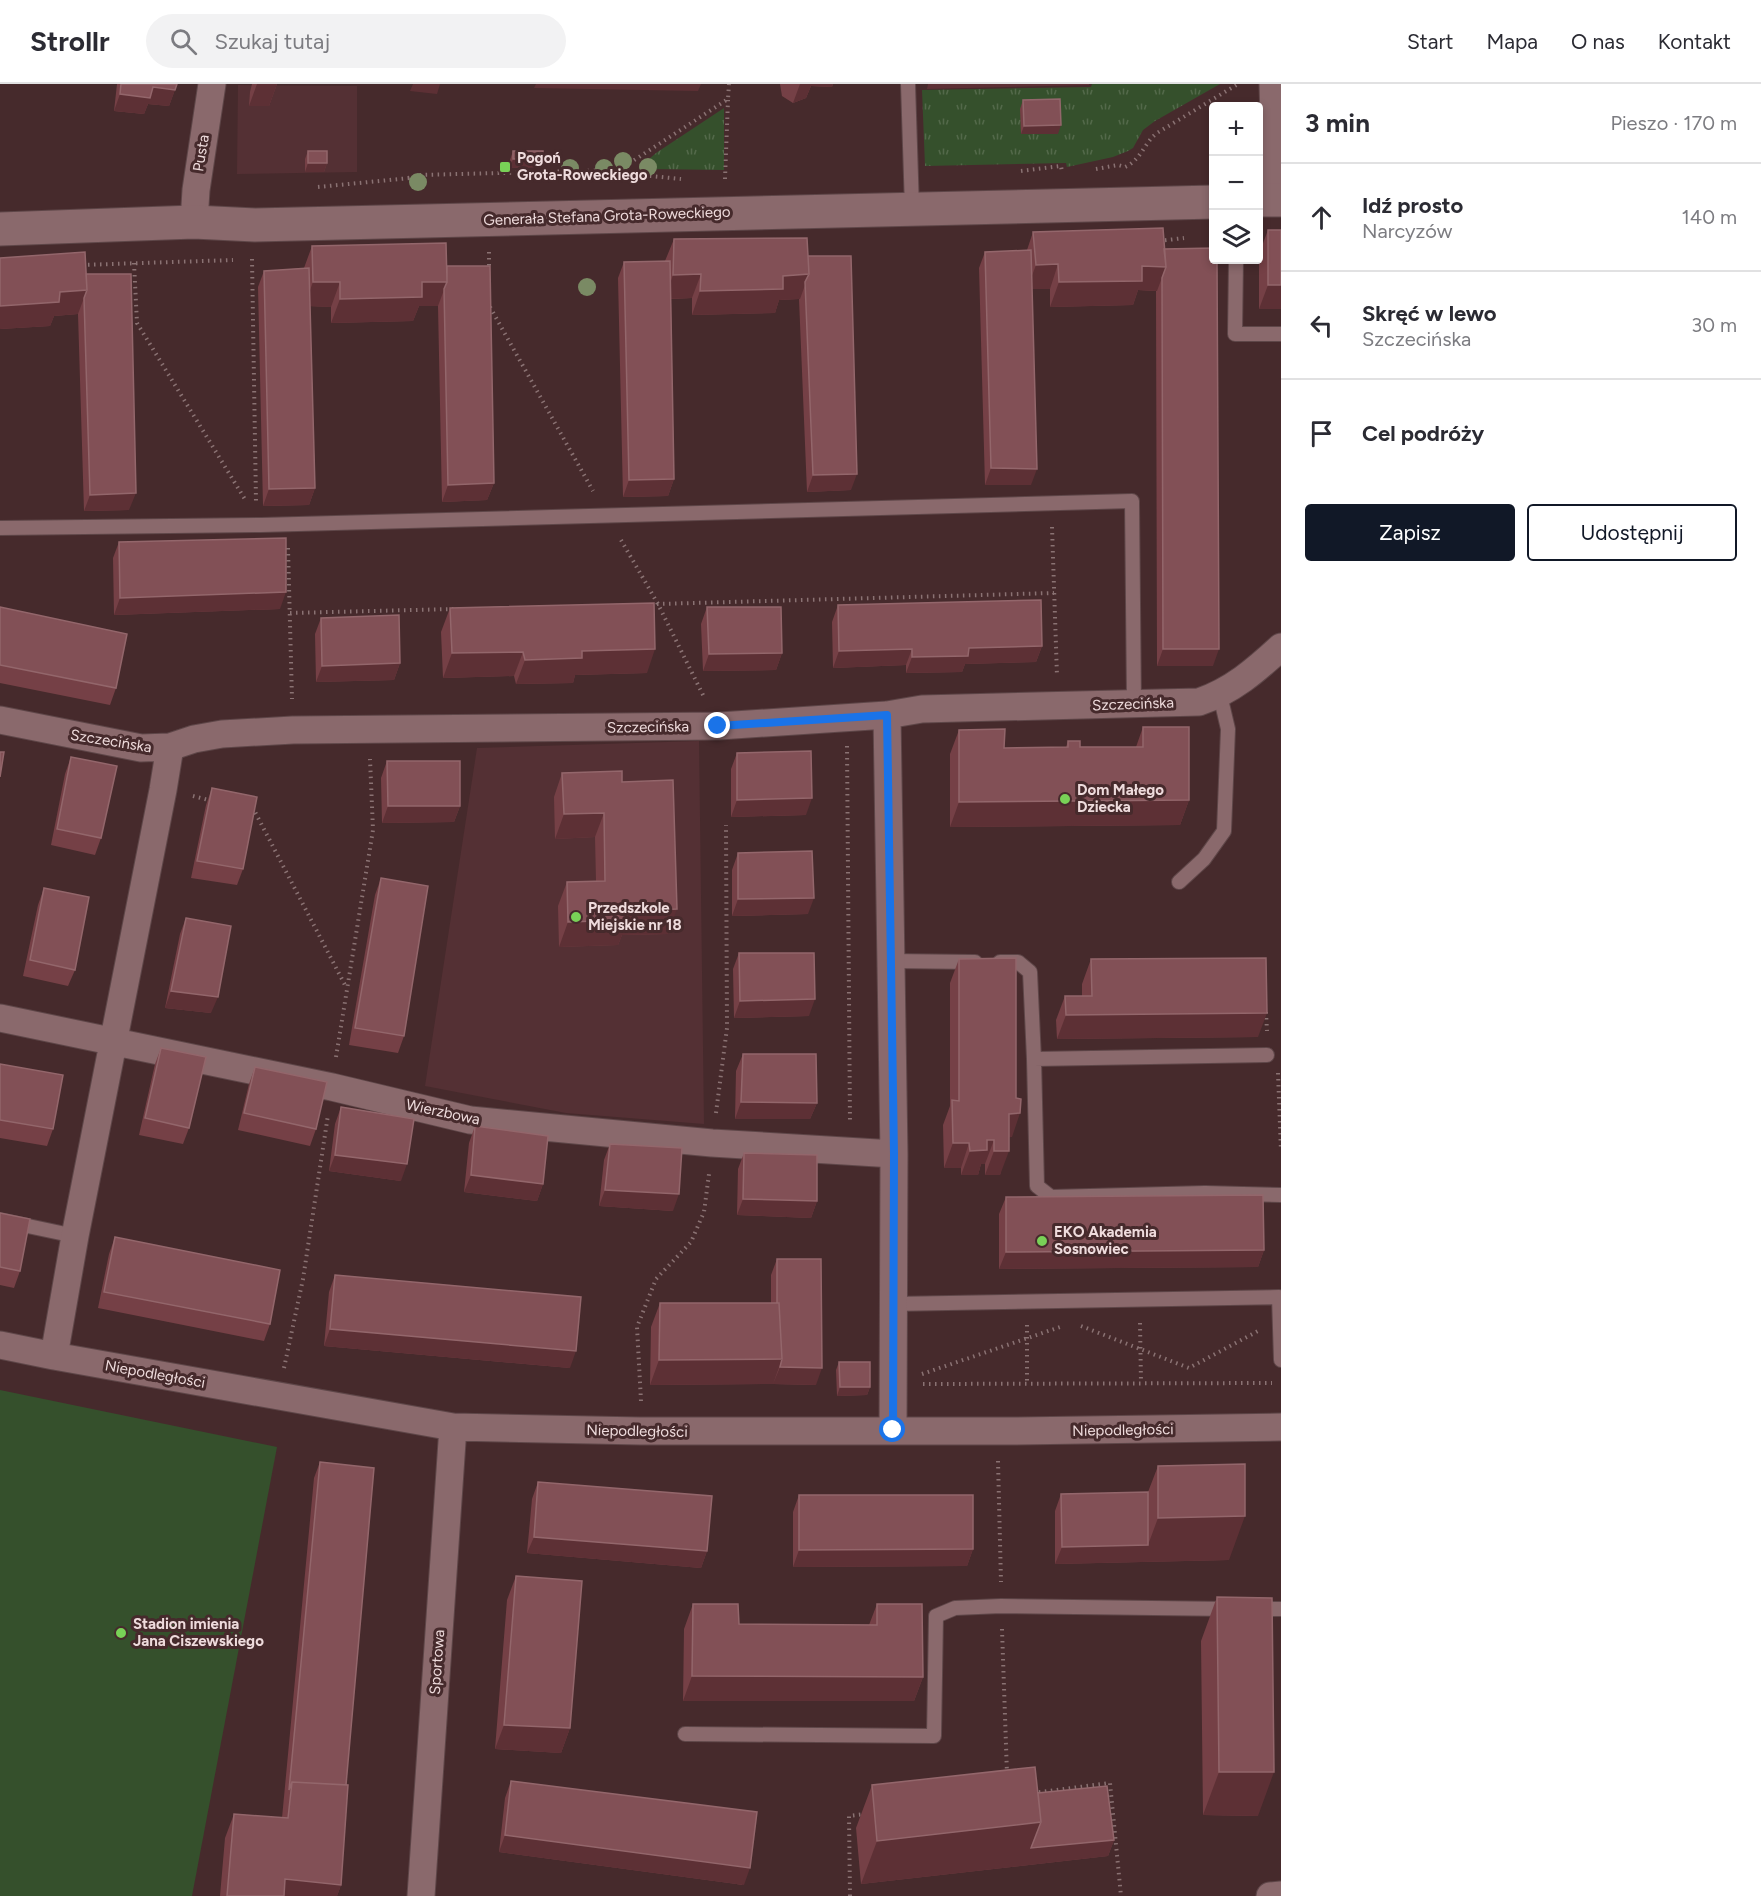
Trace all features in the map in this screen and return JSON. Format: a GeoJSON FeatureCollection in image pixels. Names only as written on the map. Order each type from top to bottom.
{"type":"FeatureCollection","features":[{"type":"Feature","properties":{"kind":"street","name":"Pusta"},"geometry":{"type":"LineString","coordinates":[[194,222],[196,190],[212,84]]}},
{"type":"Feature","properties":{"kind":"street"},"geometry":{"type":"LineString","coordinates":[[1272,200],[1273,84]]}},
{"type":"Feature","properties":{"kind":"street","name":"Generała Stefana Grota-Roweckiego"},"geometry":{"type":"LineString","coordinates":[[0,229],[194,222],[267,225],[1209,202]]}},
{"type":"Feature","properties":{"kind":"street","name":"Szczecińska"},"geometry":{"type":"LineString","coordinates":[[0,720],[141,748],[170,747],[194,739],[222,734],[293,730],[718,726],[887,715],[922,709],[1199,702],[1220,695],[1256,670],[1281,646]]}},
{"type":"Feature","properties":{"kind":"street"},"geometry":{"type":"LineString","coordinates":[[887,715],[894,1154],[893,1430]]}},
{"type":"Feature","properties":{"kind":"street"},"geometry":{"type":"LineString","coordinates":[[54,1356],[75,1236],[164,790],[170,747]]}},
{"type":"Feature","properties":{"kind":"street","name":"Wierzbowa"},"geometry":{"type":"LineString","coordinates":[[0,1018],[332,1087],[470,1120],[712,1143],[894,1154]]}},
{"type":"Feature","properties":{"kind":"street","name":"Niepodległości"},"geometry":{"type":"LineString","coordinates":[[0,1345],[453,1427],[640,1431],[1281,1427]]}},
{"type":"Feature","properties":{"kind":"street","name":"Sportowa"},"geometry":{"type":"LineString","coordinates":[[421,1896],[453,1427]]}},
{"type":"Feature","properties":{"kind":"street"},"geometry":{"type":"LineString","coordinates":[[1270,1896],[1281,1895]]}},
{"type":"Feature","properties":{"kind":"lane"},"geometry":{"type":"LineString","coordinates":[[908,84],[912,208]]}},
{"type":"Feature","properties":{"kind":"lane"},"geometry":{"type":"LineString","coordinates":[[1236,264],[1235,334],[1281,334]]}},
{"type":"Feature","properties":{"kind":"lane"},"geometry":{"type":"LineString","coordinates":[[0,528],[258,521],[287,524],[1132,501],[1134,703]]}},
{"type":"Feature","properties":{"kind":"lane"},"geometry":{"type":"LineString","coordinates":[[1179,882],[1204,859],[1224,831],[1228,729],[1220,695]]}},
{"type":"Feature","properties":{"kind":"lane"},"geometry":{"type":"LineString","coordinates":[[890,961],[1018,962],[1030,972],[1037,1186],[1051,1197],[1181,1193],[1281,1195]]}},
{"type":"Feature","properties":{"kind":"lane"},"geometry":{"type":"LineString","coordinates":[[1034,1059],[1267,1055]]}},
{"type":"Feature","properties":{"kind":"lane"},"geometry":{"type":"LineString","coordinates":[[0,1220],[75,1236]]}},
{"type":"Feature","properties":{"kind":"lane"},"geometry":{"type":"LineString","coordinates":[[893,1304],[1279,1297],[1281,1360]]}},
{"type":"Feature","properties":{"kind":"lane"},"geometry":{"type":"LineString","coordinates":[[685,1734],[934,1736],[936,1616],[955,1608],[1001,1606],[1281,1609]]}},
{"type":"Feature","properties":{"kind":"path"},"geometry":{"type":"LineString","coordinates":[[725,179],[729,84]]}},
{"type":"Feature","properties":{"kind":"path"},"geometry":{"type":"LineString","coordinates":[[1125,167],[1138,158],[1146,142],[1156,133],[1238,84]]}},
{"type":"Feature","properties":{"kind":"path"},"geometry":{"type":"LineString","coordinates":[[325,187],[420,175],[619,170],[728,99]]}},
{"type":"Feature","properties":{"kind":"path"},"geometry":{"type":"LineString","coordinates":[[619,170],[625,174]]}},
{"type":"Feature","properties":{"kind":"path"},"geometry":{"type":"LineString","coordinates":[[1150,242],[1189,238]]}},
{"type":"Feature","properties":{"kind":"path"},"geometry":{"type":"LineString","coordinates":[[489,251],[489,273]]}},
{"type":"Feature","properties":{"kind":"path"},"geometry":{"type":"LineString","coordinates":[[78,265],[258,257]]}},
{"type":"Feature","properties":{"kind":"path"},"geometry":{"type":"LineString","coordinates":[[252,259],[258,521]]}},
{"type":"Feature","properties":{"kind":"path"},"geometry":{"type":"LineString","coordinates":[[134,263],[136,323],[258,521]]}},
{"type":"Feature","properties":{"kind":"path"},"geometry":{"type":"LineString","coordinates":[[490,296],[490,319]]}},
{"type":"Feature","properties":{"kind":"path"},"geometry":{"type":"LineString","coordinates":[[1052,502],[1058,706]]}},
{"type":"Feature","properties":{"kind":"path"},"geometry":{"type":"LineString","coordinates":[[287,524],[293,730]]}},
{"type":"Feature","properties":{"kind":"path"},"geometry":{"type":"LineString","coordinates":[[646,604],[1054,593]]}},
{"type":"Feature","properties":{"kind":"path"},"geometry":{"type":"LineString","coordinates":[[290,613],[456,609]]}},
{"type":"Feature","properties":{"kind":"path"},"geometry":{"type":"LineString","coordinates":[[284,1369],[303,1279],[373,830],[369,728]]}},
{"type":"Feature","properties":{"kind":"path"},"geometry":{"type":"LineString","coordinates":[[164,790],[220,802]]}},
{"type":"Feature","properties":{"kind":"path"},"geometry":{"type":"LineString","coordinates":[[242,808],[254,810],[347,988]]}},
{"type":"Feature","properties":{"kind":"path"},"geometry":{"type":"LineString","coordinates":[[640,1431],[637,1327],[656,1279],[691,1242],[704,1212],[727,1028],[726,825]]}},
{"type":"Feature","properties":{"kind":"path"},"geometry":{"type":"LineString","coordinates":[[1140,1299],[1141,1382]]}},
{"type":"Feature","properties":{"kind":"path"},"geometry":{"type":"LineString","coordinates":[[1026,1300],[1027,1384]]}},
{"type":"Feature","properties":{"kind":"path"},"geometry":{"type":"LineString","coordinates":[[892,1384],[1072,1323],[1189,1368],[1280,1319]]}},
{"type":"Feature","properties":{"kind":"path"},"geometry":{"type":"LineString","coordinates":[[892,1384],[1281,1383]]}},
{"type":"Feature","properties":{"kind":"path"},"geometry":{"type":"LineString","coordinates":[[1030,1793],[1110,1783],[1120,1896]]}},
{"type":"Feature","properties":{"kind":"path"},"geometry":{"type":"LineString","coordinates":[[850,1896],[849,1816],[872,1813]]}},
{"type":"Feature","properties":{"kind":"shaded area"},"geometry":{"type":"Polygon","coordinates":[[[238,85],[357,86],[357,172],[237,174],[238,85]]]}},
{"type":"Feature","properties":{"kind":"shaded area","name":"Przedszkole Miejskie nr 18"},"geometry":{"type":"Polygon","coordinates":[[[699,741],[704,1124],[566,1113],[425,1086],[477,748],[699,741]]]}},
{"type":"Feature","properties":{"kind":"green space"},"geometry":{"type":"Polygon","coordinates":[[[1092,84],[1220,84],[1155,121],[1143,130],[1133,148],[1113,157],[1067,167],[1066,163],[925,166],[922,90],[1091,87],[1092,84]]]}},
{"type":"Feature","properties":{"kind":"green space"},"geometry":{"type":"Polygon","coordinates":[[[724,108],[724,170],[646,169],[641,166],[656,153],[724,108]]]}},
{"type":"Feature","properties":{"kind":"green space","name":"Stadion imienia Jana Ciszewskiego"},"geometry":{"type":"Polygon","coordinates":[[[0,1390],[277,1447],[192,1896],[0,1896],[0,1390]]]}},
{"type":"Feature","properties":{"kind":"building"},"geometry":{"type":"Polygon","coordinates":[[[121,84],[177,84],[175,90],[153,87],[150,98],[120,94],[121,84]]]}},
{"type":"Feature","properties":{"kind":"building"},"geometry":{"type":"Polygon","coordinates":[[[1060,99],[1061,125],[1024,126],[1023,100],[1060,99]]]}},
{"type":"Feature","properties":{"kind":"building"},"geometry":{"type":"Polygon","coordinates":[[[308,151],[327,151],[327,163],[308,163],[308,151]]]}},
{"type":"Feature","properties":{"kind":"building"},"geometry":{"type":"Polygon","coordinates":[[[513,151],[543,151],[543,159],[513,159],[513,151]]]}},
{"type":"Feature","properties":{"kind":"building"},"geometry":{"type":"Polygon","coordinates":[[[1163,228],[1166,267],[1142,266],[1142,281],[1059,282],[1058,264],[1036,265],[1033,232],[1163,228]]]}},
{"type":"Feature","properties":{"kind":"building"},"geometry":{"type":"Polygon","coordinates":[[[1268,230],[1281,230],[1281,285],[1268,285],[1268,230]]]}},
{"type":"Feature","properties":{"kind":"building"},"geometry":{"type":"Polygon","coordinates":[[[807,238],[809,274],[783,276],[783,289],[700,291],[701,274],[673,275],[674,239],[807,238]]]}},
{"type":"Feature","properties":{"kind":"building"},"geometry":{"type":"Polygon","coordinates":[[[446,243],[447,282],[422,282],[422,297],[340,299],[340,282],[313,282],[312,246],[446,243]]]}},
{"type":"Feature","properties":{"kind":"building"},"geometry":{"type":"Polygon","coordinates":[[[1209,248],[1209,264],[1217,264],[1219,649],[1163,649],[1162,278],[1166,267],[1164,249],[1209,248]]]}},
{"type":"Feature","properties":{"kind":"building"},"geometry":{"type":"Polygon","coordinates":[[[1031,250],[1037,469],[991,468],[985,252],[1031,250]]]}},
{"type":"Feature","properties":{"kind":"building"},"geometry":{"type":"Polygon","coordinates":[[[85,252],[87,290],[60,292],[59,302],[0,306],[0,258],[85,252]]]}},
{"type":"Feature","properties":{"kind":"building"},"geometry":{"type":"Polygon","coordinates":[[[808,256],[851,256],[857,474],[813,475],[805,282],[809,274],[808,256]]]}},
{"type":"Feature","properties":{"kind":"building"},"geometry":{"type":"Polygon","coordinates":[[[670,261],[674,479],[629,480],[624,262],[670,261]]]}},
{"type":"Feature","properties":{"kind":"building"},"geometry":{"type":"Polygon","coordinates":[[[447,266],[490,266],[494,483],[448,485],[444,289],[447,282],[447,266]]]}},
{"type":"Feature","properties":{"kind":"building"},"geometry":{"type":"Polygon","coordinates":[[[309,268],[315,488],[269,489],[264,271],[309,268]]]}},
{"type":"Feature","properties":{"kind":"building"},"geometry":{"type":"Polygon","coordinates":[[[86,274],[131,274],[136,493],[90,495],[84,298],[87,290],[86,274]]]}},
{"type":"Feature","properties":{"kind":"building"},"geometry":{"type":"Polygon","coordinates":[[[286,538],[286,592],[120,598],[119,542],[286,538]]]}},
{"type":"Feature","properties":{"kind":"building"},"geometry":{"type":"Polygon","coordinates":[[[1041,600],[1042,646],[969,648],[968,656],[912,657],[912,649],[839,651],[838,605],[1041,600]]]}},
{"type":"Feature","properties":{"kind":"building"},"geometry":{"type":"Polygon","coordinates":[[[654,603],[655,649],[582,651],[582,658],[525,660],[523,652],[452,653],[450,608],[654,603]]]}},
{"type":"Feature","properties":{"kind":"building"},"geometry":{"type":"Polygon","coordinates":[[[0,607],[127,634],[116,688],[0,665],[0,607]]]}},
{"type":"Feature","properties":{"kind":"building"},"geometry":{"type":"Polygon","coordinates":[[[707,607],[781,607],[782,653],[709,654],[707,607]]]}},
{"type":"Feature","properties":{"kind":"building"},"geometry":{"type":"Polygon","coordinates":[[[399,615],[400,663],[322,666],[321,618],[399,615]]]}},
{"type":"Feature","properties":{"kind":"building"},"geometry":{"type":"Polygon","coordinates":[[[1143,727],[1189,727],[1189,800],[959,802],[959,730],[1005,729],[1004,748],[1068,747],[1068,741],[1080,741],[1080,747],[1143,747],[1143,727]]]}},
{"type":"Feature","properties":{"kind":"building"},"geometry":{"type":"Polygon","coordinates":[[[811,751],[812,798],[737,800],[737,753],[811,751]]]}},
{"type":"Feature","properties":{"kind":"building"},"geometry":{"type":"Polygon","coordinates":[[[0,752],[4,752],[0,777],[0,752]]]}},
{"type":"Feature","properties":{"kind":"building"},"geometry":{"type":"Polygon","coordinates":[[[71,757],[117,766],[101,838],[57,829],[71,757]]]}},
{"type":"Feature","properties":{"kind":"building"},"geometry":{"type":"Polygon","coordinates":[[[387,761],[460,761],[460,806],[388,806],[387,761]]]}},
{"type":"Feature","properties":{"kind":"building"},"geometry":{"type":"Polygon","coordinates":[[[622,771],[622,782],[673,780],[677,909],[627,911],[627,920],[568,922],[567,882],[605,881],[604,813],[564,814],[562,773],[622,771]]]}},
{"type":"Feature","properties":{"kind":"building"},"geometry":{"type":"Polygon","coordinates":[[[212,788],[257,797],[243,869],[197,861],[212,788]]]}},
{"type":"Feature","properties":{"kind":"building"},"geometry":{"type":"Polygon","coordinates":[[[812,851],[814,898],[738,899],[738,853],[812,851]]]}},
{"type":"Feature","properties":{"kind":"building"},"geometry":{"type":"Polygon","coordinates":[[[381,878],[428,886],[404,1036],[355,1028],[381,878]]]}},
{"type":"Feature","properties":{"kind":"building"},"geometry":{"type":"Polygon","coordinates":[[[44,888],[89,897],[75,970],[30,960],[44,888]]]}},
{"type":"Feature","properties":{"kind":"building"},"geometry":{"type":"Polygon","coordinates":[[[186,918],[231,926],[218,997],[171,991],[186,918]]]}},
{"type":"Feature","properties":{"kind":"building"},"geometry":{"type":"Polygon","coordinates":[[[739,953],[814,953],[815,999],[740,1001],[739,953]]]}},
{"type":"Feature","properties":{"kind":"building"},"geometry":{"type":"Polygon","coordinates":[[[1016,958],[1016,1098],[1021,1099],[1020,1113],[1009,1114],[1009,1151],[994,1151],[994,1140],[987,1140],[987,1150],[970,1151],[969,1143],[953,1143],[952,1100],[959,1101],[959,959],[1016,958]]]}},
{"type":"Feature","properties":{"kind":"building"},"geometry":{"type":"Polygon","coordinates":[[[1266,958],[1267,1013],[1066,1015],[1065,996],[1092,996],[1091,959],[1266,958]]]}},
{"type":"Feature","properties":{"kind":"building"},"geometry":{"type":"Polygon","coordinates":[[[161,1048],[206,1057],[189,1128],[145,1118],[161,1048]]]}},
{"type":"Feature","properties":{"kind":"building"},"geometry":{"type":"Polygon","coordinates":[[[743,1054],[816,1054],[817,1103],[741,1102],[743,1054]]]}},
{"type":"Feature","properties":{"kind":"building"},"geometry":{"type":"Polygon","coordinates":[[[0,1064],[63,1075],[53,1129],[0,1120],[0,1064]]]}},
{"type":"Feature","properties":{"kind":"building"},"geometry":{"type":"Polygon","coordinates":[[[255,1067],[327,1082],[316,1129],[244,1113],[255,1067]]]}},
{"type":"Feature","properties":{"kind":"building"},"geometry":{"type":"Polygon","coordinates":[[[341,1107],[414,1119],[407,1164],[335,1155],[341,1107]]]}},
{"type":"Feature","properties":{"kind":"building"},"geometry":{"type":"Polygon","coordinates":[[[475,1126],[548,1136],[543,1184],[471,1175],[475,1126]]]}},
{"type":"Feature","properties":{"kind":"building"},"geometry":{"type":"Polygon","coordinates":[[[610,1144],[682,1148],[679,1194],[605,1190],[610,1144]]]}},
{"type":"Feature","properties":{"kind":"building"},"geometry":{"type":"Polygon","coordinates":[[[744,1153],[817,1155],[817,1201],[743,1199],[744,1153]]]}},
{"type":"Feature","properties":{"kind":"building"},"geometry":{"type":"Polygon","coordinates":[[[1263,1195],[1264,1250],[1006,1252],[1006,1197],[1263,1195]]]}},
{"type":"Feature","properties":{"kind":"building"},"geometry":{"type":"Polygon","coordinates":[[[0,1213],[30,1219],[20,1271],[0,1267],[0,1213]]]}},
{"type":"Feature","properties":{"kind":"building"},"geometry":{"type":"Polygon","coordinates":[[[115,1237],[280,1270],[270,1324],[104,1292],[115,1237]]]}},
{"type":"Feature","properties":{"kind":"building"},"geometry":{"type":"Polygon","coordinates":[[[777,1259],[821,1259],[822,1368],[780,1367],[782,1359],[779,1303],[777,1303],[777,1259]]]}},
{"type":"Feature","properties":{"kind":"building"},"geometry":{"type":"Polygon","coordinates":[[[335,1275],[581,1297],[576,1351],[330,1329],[335,1275]]]}},
{"type":"Feature","properties":{"kind":"building"},"geometry":{"type":"Polygon","coordinates":[[[660,1303],[779,1303],[782,1359],[659,1360],[660,1303]]]}},
{"type":"Feature","properties":{"kind":"building"},"geometry":{"type":"Polygon","coordinates":[[[839,1362],[870,1362],[870,1387],[840,1387],[839,1362]]]}},
{"type":"Feature","properties":{"kind":"building"},"geometry":{"type":"Polygon","coordinates":[[[320,1462],[374,1468],[346,1785],[292,1782],[289,1790],[320,1462]]]}},
{"type":"Feature","properties":{"kind":"building"},"geometry":{"type":"Polygon","coordinates":[[[1245,1464],[1245,1516],[1158,1518],[1158,1466],[1245,1464]]]}},
{"type":"Feature","properties":{"kind":"building"},"geometry":{"type":"Polygon","coordinates":[[[538,1482],[712,1496],[707,1551],[534,1537],[538,1482]]]}},
{"type":"Feature","properties":{"kind":"building"},"geometry":{"type":"Polygon","coordinates":[[[1148,1492],[1148,1545],[1062,1547],[1061,1494],[1148,1492]]]}},
{"type":"Feature","properties":{"kind":"building"},"geometry":{"type":"Polygon","coordinates":[[[799,1495],[973,1495],[973,1549],[799,1550],[799,1495]]]}},
{"type":"Feature","properties":{"kind":"building"},"geometry":{"type":"Polygon","coordinates":[[[516,1576],[582,1581],[570,1728],[504,1725],[516,1576]]]}},
{"type":"Feature","properties":{"kind":"building"},"geometry":{"type":"Polygon","coordinates":[[[1217,1597],[1272,1598],[1274,1772],[1219,1772],[1217,1597]]]}},
{"type":"Feature","properties":{"kind":"building"},"geometry":{"type":"Polygon","coordinates":[[[693,1604],[738,1604],[739,1624],[877,1625],[877,1604],[922,1604],[923,1677],[692,1676],[693,1604]]]}},
{"type":"Feature","properties":{"kind":"building"},"geometry":{"type":"Polygon","coordinates":[[[1035,1767],[1041,1822],[877,1841],[872,1785],[1035,1767]]]}},
{"type":"Feature","properties":{"kind":"building"},"geometry":{"type":"Polygon","coordinates":[[[511,1781],[757,1812],[750,1868],[505,1835],[511,1781]]]}},
{"type":"Feature","properties":{"kind":"building"},"geometry":{"type":"Polygon","coordinates":[[[292,1782],[348,1785],[341,1885],[285,1879],[284,1896],[227,1896],[234,1814],[288,1818],[292,1782]]]}},
{"type":"Feature","properties":{"kind":"building"},"geometry":{"type":"Polygon","coordinates":[[[1107,1786],[1114,1840],[1031,1848],[1041,1822],[1038,1793],[1107,1786]]]}},
{"type":"Feature","properties":{"kind":"place","name":"Pogoń Grota-Roweckiego"},"geometry":{"type":"Point","coordinates":[505,167]}},
{"type":"Feature","properties":{"kind":"place","name":"Dom Małego Dziecka"},"geometry":{"type":"Point","coordinates":[1065,799]}},
{"type":"Feature","properties":{"kind":"place","name":"Przedszkole Miejskie nr 18"},"geometry":{"type":"Point","coordinates":[576,917]}},
{"type":"Feature","properties":{"kind":"place","name":"EKO Akademia Sosnowiec"},"geometry":{"type":"Point","coordinates":[1042,1241]}},
{"type":"Feature","properties":{"kind":"place","name":"Stadion imienia Jana Ciszewskiego"},"geometry":{"type":"Point","coordinates":[121,1633]}},
{"type":"Feature","properties":{"kind":"route"},"geometry":{"type":"LineString","coordinates":[[718,726],[887,715],[894,1154],[893,1430]]}}]}
